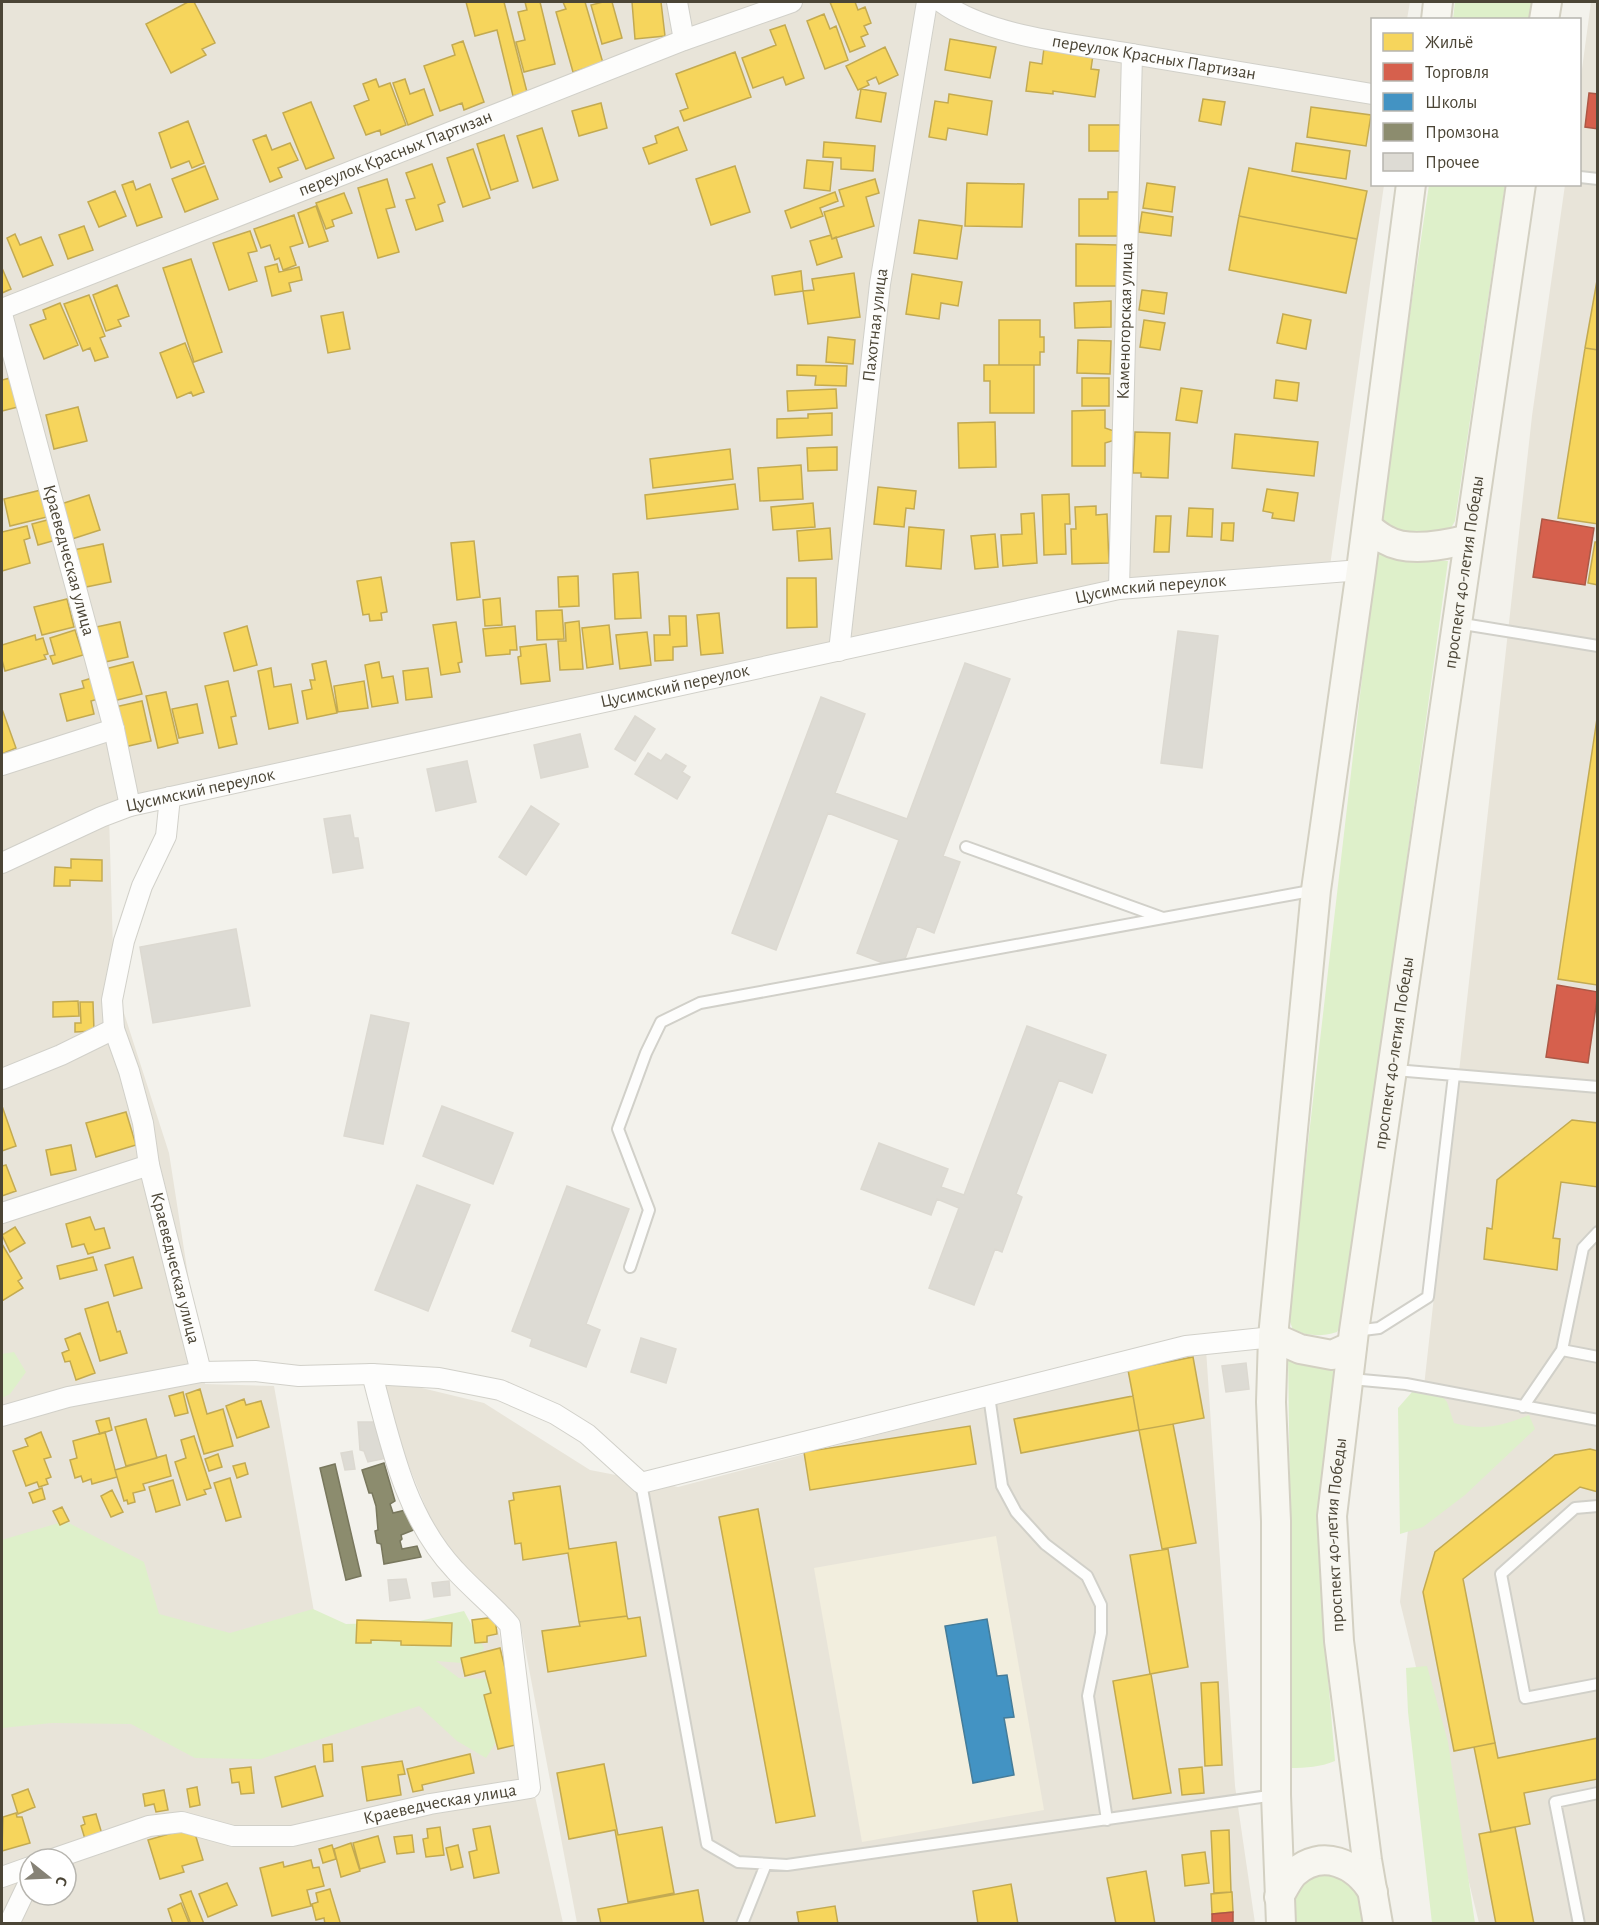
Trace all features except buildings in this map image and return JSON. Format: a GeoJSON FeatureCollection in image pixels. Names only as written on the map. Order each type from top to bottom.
{"type":"FeatureCollection","features":[{"type":"Feature","properties":{"kind":"main road"},"geometry":{"type":"LineString","coordinates":[[1436,18],[1438,2]]}},
{"type":"Feature","properties":{"kind":"main road"},"geometry":{"type":"LineString","coordinates":[[1544,18],[1547,2]]}},
{"type":"Feature","properties":{"kind":"main road"},"geometry":{"type":"LineString","coordinates":[[1280,1910],[1276,1795],[1276,1521],[1271,1402],[1273,1337],[1316,890],[1361,570],[1411,186]]}},
{"type":"Feature","properties":{"kind":"main road","name":"проспект 40-летия Победы"},"geometry":{"type":"LineString","coordinates":[[1375,1913],[1339,1641],[1332,1516],[1347,1379],[1521,186]]}},
{"type":"Feature","properties":{"kind":"main road"},"geometry":{"type":"LineString","coordinates":[[1366,526],[1387,542],[1413,547],[1441,546],[1469,539]]}},
{"type":"Feature","properties":{"kind":"main road"},"geometry":{"type":"LineString","coordinates":[[1273,1337],[1300,1349],[1332,1355],[1353,1339]]}},
{"type":"Feature","properties":{"kind":"main road"},"geometry":{"type":"LineString","coordinates":[[1280,1910],[1294,1874],[1310,1864],[1324,1860],[1345,1864],[1358,1871],[1375,1913]]}},
{"type":"Feature","properties":{"kind":"street"},"geometry":{"type":"LineString","coordinates":[[677,2],[684,40]]}},
{"type":"Feature","properties":{"kind":"street","name":"переулок Красных Партизан"},"geometry":{"type":"LineString","coordinates":[[2,309],[684,40],[792,2]]}},
{"type":"Feature","properties":{"kind":"street","name":"Пахотная улица"},"geometry":{"type":"LineString","coordinates":[[839,651],[880,284],[927,2]]}},
{"type":"Feature","properties":{"kind":"street","name":"переулок Красных Партизан"},"geometry":{"type":"LineString","coordinates":[[940,2],[951,10],[982,23],[1055,42],[1371,94]]}},
{"type":"Feature","properties":{"kind":"street","name":"Каменогорская улица"},"geometry":{"type":"LineString","coordinates":[[1119,589],[1132,54]]}},
{"type":"Feature","properties":{"kind":"street","name":"Краеведческая улица"},"geometry":{"type":"LineString","coordinates":[[2,315],[114,729],[130,806]]}},
{"type":"Feature","properties":{"kind":"street","name":"Цусимский переулок"},"geometry":{"type":"LineString","coordinates":[[2,863],[130,806],[1119,589],[1361,570]]}},
{"type":"Feature","properties":{"kind":"street"},"geometry":{"type":"LineString","coordinates":[[2,765],[114,729]]}},
{"type":"Feature","properties":{"kind":"street","name":"Краеведческая улица"},"geometry":{"type":"LineString","coordinates":[[170,797],[166,836],[141,886],[124,941],[112,1000],[114,1029],[129,1071],[143,1123],[148,1165],[201,1372]]}},
{"type":"Feature","properties":{"kind":"street"},"geometry":{"type":"LineString","coordinates":[[2,1079],[61,1055],[114,1029]]}},
{"type":"Feature","properties":{"kind":"street"},"geometry":{"type":"LineString","coordinates":[[2,1213],[148,1165]]}},
{"type":"Feature","properties":{"kind":"street"},"geometry":{"type":"LineString","coordinates":[[2,1416],[68,1397],[201,1372],[255,1371],[299,1376],[372,1374],[440,1378],[500,1390],[555,1414],[587,1434],[640,1483],[1186,1346],[1273,1337]]}},
{"type":"Feature","properties":{"kind":"street","name":"Краеведческая улица"},"geometry":{"type":"LineString","coordinates":[[78,1851],[149,1826],[182,1822],[233,1836],[292,1836],[430,1804],[530,1788],[510,1625],[496,1608],[454,1570],[423,1527],[396,1465],[372,1374]]}},
{"type":"Feature","properties":{"kind":"street"},"geometry":{"type":"LineString","coordinates":[[2,1877],[18,1871]]}},
{"type":"Feature","properties":{"kind":"street"},"geometry":{"type":"LineString","coordinates":[[9,1923],[18,1905]]}},
{"type":"Feature","properties":{"kind":"lane"},"geometry":{"type":"LineString","coordinates":[[1581,177],[1598,179]]}},
{"type":"Feature","properties":{"kind":"lane"},"geometry":{"type":"LineString","coordinates":[[1457,623],[1598,646]]}},
{"type":"Feature","properties":{"kind":"lane"},"geometry":{"type":"LineString","coordinates":[[966,848],[1163,918]]}},
{"type":"Feature","properties":{"kind":"lane"},"geometry":{"type":"LineString","coordinates":[[630,1267],[649,1210],[618,1129],[646,1053],[661,1022],[700,1003],[1316,890]]}},
{"type":"Feature","properties":{"kind":"lane"},"geometry":{"type":"LineString","coordinates":[[1391,1070],[1598,1087]]}},
{"type":"Feature","properties":{"kind":"lane"},"geometry":{"type":"LineString","coordinates":[[1353,1339],[1379,1328],[1428,1297],[1454,1075]]}},
{"type":"Feature","properties":{"kind":"lane"},"geometry":{"type":"LineString","coordinates":[[1523,1407],[1562,1350],[1583,1248],[1598,1232]]}},
{"type":"Feature","properties":{"kind":"lane"},"geometry":{"type":"LineString","coordinates":[[1562,1350],[1598,1358]]}},
{"type":"Feature","properties":{"kind":"lane"},"geometry":{"type":"LineString","coordinates":[[1347,1379],[1406,1384],[1597,1419]]}},
{"type":"Feature","properties":{"kind":"lane"},"geometry":{"type":"LineString","coordinates":[[989,1396],[1002,1486],[1016,1512],[1045,1544],[1087,1576],[1101,1605],[1101,1633],[1088,1696],[1107,1820]]}},
{"type":"Feature","properties":{"kind":"lane"},"geometry":{"type":"LineString","coordinates":[[640,1483],[707,1844],[738,1862],[787,1865],[1276,1795]]}},
{"type":"Feature","properties":{"kind":"lane"},"geometry":{"type":"LineString","coordinates":[[1598,1506],[1575,1508],[1501,1574],[1525,1698],[1598,1684]]}},
{"type":"Feature","properties":{"kind":"lane"},"geometry":{"type":"LineString","coordinates":[[1579,1923],[1555,1802],[1598,1793]]}},
{"type":"Feature","properties":{"kind":"lane"},"geometry":{"type":"LineString","coordinates":[[742,1923],[766,1864]]}},
{"type":"Feature","properties":{"kind":"shaded area"},"geometry":{"type":"Polygon","coordinates":[[[2,2],[1410,2],[1407,18],[1371,18],[1371,186],[1384,186],[1328,580],[1124,596],[109,815],[114,982],[169,1153],[205,1384],[274,1386],[321,1651],[498,1629],[563,1923],[2,1924],[2,2]]]}},
{"type":"Feature","properties":{"kind":"shaded area"},"geometry":{"type":"Polygon","coordinates":[[[1591,2],[1597,2],[1597,1923],[1479,1923],[1400,1602],[1532,416],[1565,186],[1581,186],[1581,77],[1591,2]]]}},
{"type":"Feature","properties":{"kind":"shaded area"},"geometry":{"type":"Polygon","coordinates":[[[1206,1349],[1235,1786],[1255,1923],[577,1923],[520,1621],[444,1552],[372,1376],[484,1403],[590,1470],[678,1487],[1206,1349]]]}},
{"type":"Feature","properties":{"kind":"shaded area"},"geometry":{"type":"Polygon","coordinates":[[[996,1536],[1044,1810],[862,1842],[814,1568],[996,1536]]]}},
{"type":"Feature","properties":{"kind":"green space"},"geometry":{"type":"Polygon","coordinates":[[[1455,2],[1532,2],[1529,18],[1453,18],[1455,2]]]}},
{"type":"Feature","properties":{"kind":"green space"},"geometry":{"type":"Polygon","coordinates":[[[1429,186],[1505,186],[1455,521],[1447,535],[1412,538],[1379,523],[1429,186]]]}},
{"type":"Feature","properties":{"kind":"green space"},"geometry":{"type":"Polygon","coordinates":[[[1377,549],[1429,560],[1448,561],[1343,1320],[1337,1332],[1315,1335],[1293,1330],[1288,1316],[1377,549]]]}},
{"type":"Feature","properties":{"kind":"green space"},"geometry":{"type":"Polygon","coordinates":[[[14,1352],[26,1372],[10,1394],[2,1398],[2,1354],[14,1352]]]}},
{"type":"Feature","properties":{"kind":"green space"},"geometry":{"type":"Polygon","coordinates":[[[1288,1353],[1339,1361],[1325,1642],[1335,1761],[1319,1766],[1296,1768],[1290,1768],[1292,1639],[1288,1353]]]}},
{"type":"Feature","properties":{"kind":"green space"},"geometry":{"type":"Polygon","coordinates":[[[1436,1389],[1447,1402],[1454,1423],[1483,1427],[1510,1422],[1529,1415],[1535,1429],[1465,1495],[1423,1527],[1400,1534],[1398,1408],[1412,1392],[1436,1389]]]}},
{"type":"Feature","properties":{"kind":"green space"},"geometry":{"type":"Polygon","coordinates":[[[65,1521],[144,1562],[159,1614],[230,1633],[313,1609],[346,1624],[415,1622],[464,1611],[484,1648],[475,1664],[436,1661],[459,1678],[487,1679],[497,1699],[500,1736],[486,1758],[457,1741],[419,1706],[261,1759],[195,1758],[131,1724],[52,1723],[2,1728],[2,1540],[65,1521]]]}},
{"type":"Feature","properties":{"kind":"green space"},"geometry":{"type":"Polygon","coordinates":[[[1427,1666],[1448,1742],[1475,1923],[1432,1923],[1408,1712],[1406,1668],[1427,1666]]]}},
{"type":"Feature","properties":{"kind":"green space"},"geometry":{"type":"Polygon","coordinates":[[[1315,1869],[1350,1875],[1366,1911],[1362,1923],[1289,1923],[1291,1887],[1315,1869]]]}}]}
